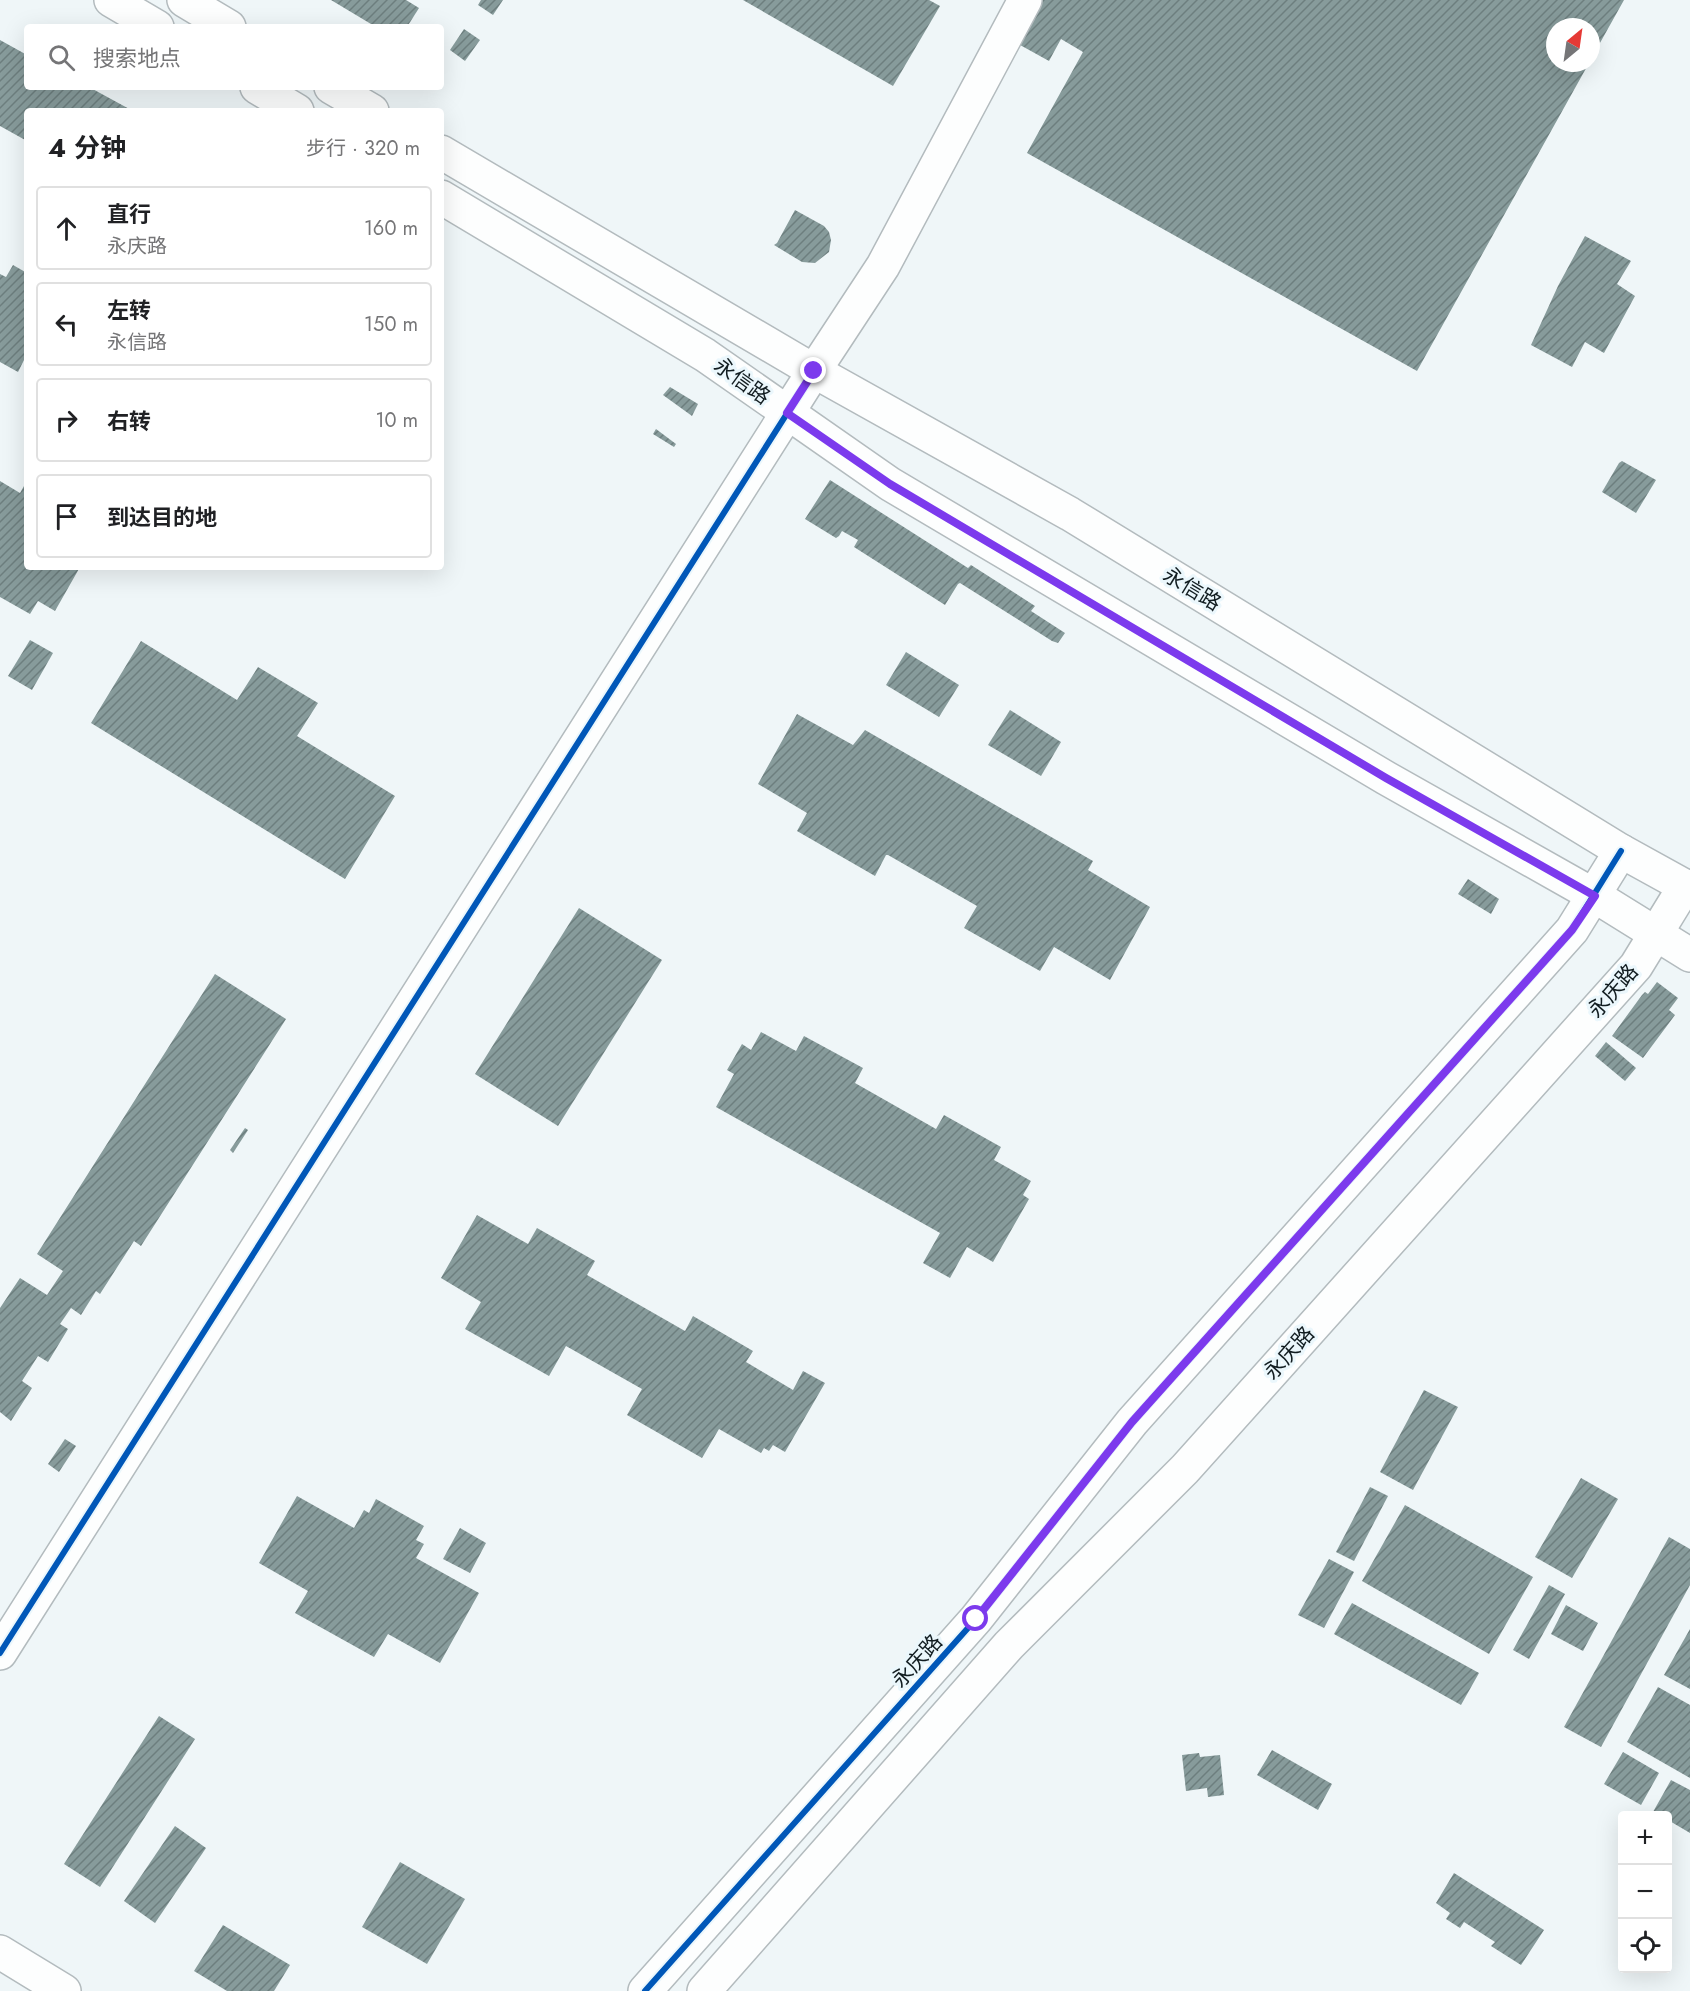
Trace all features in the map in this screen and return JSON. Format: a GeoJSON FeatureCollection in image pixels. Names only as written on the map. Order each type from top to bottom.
{"type":"FeatureCollection","features":[{"type":"Feature","properties":{"kind":"street"},"geometry":{"type":"LineString","coordinates":[[111,0],[152,24]]}},
{"type":"Feature","properties":{"kind":"street"},"geometry":{"type":"LineString","coordinates":[[184,0],[224,24]]}},
{"type":"Feature","properties":{"kind":"street"},"geometry":{"type":"LineString","coordinates":[[0,1653],[882,266],[1025,0]]}},
{"type":"Feature","properties":{"kind":"street"},"geometry":{"type":"LineString","coordinates":[[262,90],[292,108]]}},
{"type":"Feature","properties":{"kind":"street"},"geometry":{"type":"LineString","coordinates":[[336,90],[367,108]]}},
{"type":"Feature","properties":{"kind":"street","name":"永信路"},"geometry":{"type":"LineString","coordinates":[[444,154],[814,371],[1070,514],[1621,851],[1688,887]]}},
{"type":"Feature","properties":{"kind":"street","name":"永信路"},"geometry":{"type":"LineString","coordinates":[[444,199],[705,355],[890,484],[1386,778],[1595,896],[1690,955]]}},
{"type":"Feature","properties":{"kind":"street","name":"永庆路"},"geometry":{"type":"LineString","coordinates":[[645,1991],[976,1619],[1132,1422],[1572,930],[1621,851]]}},
{"type":"Feature","properties":{"kind":"street","name":"永庆路"},"geometry":{"type":"LineString","coordinates":[[704,1991],[1009,1645],[1185,1469],[1636,966],[1688,887]]}},
{"type":"Feature","properties":{"kind":"street"},"geometry":{"type":"LineString","coordinates":[[0,1952],[64,1991]]}},
{"type":"Feature","properties":{"kind":"building"},"geometry":{"type":"Polygon","coordinates":[[[331,0],[406,0],[419,8],[409,24],[371,24],[331,0]]]}},
{"type":"Feature","properties":{"kind":"building"},"geometry":{"type":"Polygon","coordinates":[[[481,0],[503,0],[493,15],[478,5],[481,0]]]}},
{"type":"Feature","properties":{"kind":"building"},"geometry":{"type":"Polygon","coordinates":[[[743,0],[929,0],[940,6],[893,86],[743,0]]]}},
{"type":"Feature","properties":{"kind":"building"},"geometry":{"type":"Polygon","coordinates":[[[1030,0],[1624,0],[1600,43],[1600,18],[1546,18],[1546,72],[1584,72],[1417,371],[1027,153],[1083,52],[1061,39],[1049,61],[1009,39],[1030,0]]]}},
{"type":"Feature","properties":{"kind":"building"},"geometry":{"type":"Polygon","coordinates":[[[464,29],[480,40],[465,61],[450,50],[464,29]]]}},
{"type":"Feature","properties":{"kind":"building"},"geometry":{"type":"Polygon","coordinates":[[[0,40],[24,53],[24,90],[94,90],[128,108],[24,108],[24,139],[0,126],[0,40]]]}},
{"type":"Feature","properties":{"kind":"building"},"geometry":{"type":"Polygon","coordinates":[[[795,210],[824,226],[829,232],[831,240],[829,252],[815,263],[802,262],[774,245],[795,210]]]}},
{"type":"Feature","properties":{"kind":"building"},"geometry":{"type":"Polygon","coordinates":[[[1585,236],[1631,261],[1617,284],[1635,296],[1604,353],[1585,342],[1572,367],[1531,345],[1558,286],[1585,236]]]}},
{"type":"Feature","properties":{"kind":"building"},"geometry":{"type":"Polygon","coordinates":[[[13,265],[24,271],[24,360],[18,372],[0,362],[0,274],[6,277],[13,265]]]}},
{"type":"Feature","properties":{"kind":"building"},"geometry":{"type":"Polygon","coordinates":[[[670,387],[698,404],[692,416],[663,395],[670,387]]]}},
{"type":"Feature","properties":{"kind":"building"},"geometry":{"type":"Polygon","coordinates":[[[656,429],[676,444],[674,447],[653,434],[656,429]]]}},
{"type":"Feature","properties":{"kind":"building"},"geometry":{"type":"Polygon","coordinates":[[[1622,461],[1656,480],[1636,513],[1602,492],[1622,461]]]}},
{"type":"Feature","properties":{"kind":"building"},"geometry":{"type":"Polygon","coordinates":[[[830,480],[968,568],[971,565],[1035,606],[1031,611],[1065,633],[1058,643],[1052,641],[960,583],[945,605],[854,547],[858,540],[842,531],[836,538],[805,519],[830,480]]]}},
{"type":"Feature","properties":{"kind":"building"},"geometry":{"type":"Polygon","coordinates":[[[0,481],[20,493],[24,486],[24,570],[78,570],[55,611],[38,601],[30,614],[0,597],[0,481]]]}},
{"type":"Feature","properties":{"kind":"building"},"geometry":{"type":"Polygon","coordinates":[[[30,640],[53,653],[32,690],[8,676],[30,640]]]}},
{"type":"Feature","properties":{"kind":"building"},"geometry":{"type":"Polygon","coordinates":[[[141,641],[237,700],[258,667],[318,703],[297,736],[395,796],[345,879],[91,723],[141,641]]]}},
{"type":"Feature","properties":{"kind":"building"},"geometry":{"type":"Polygon","coordinates":[[[906,652],[959,685],[939,717],[886,685],[906,652]]]}},
{"type":"Feature","properties":{"kind":"building"},"geometry":{"type":"Polygon","coordinates":[[[1010,710],[1061,742],[1041,776],[988,745],[1010,710]]]}},
{"type":"Feature","properties":{"kind":"building"},"geometry":{"type":"Polygon","coordinates":[[[797,714],[853,745],[865,730],[1093,861],[1088,870],[1150,907],[1110,980],[1054,947],[1040,971],[964,928],[977,906],[888,855],[875,876],[797,831],[807,813],[758,784],[797,714]]]}},
{"type":"Feature","properties":{"kind":"building"},"geometry":{"type":"Polygon","coordinates":[[[1468,879],[1499,899],[1491,914],[1458,894],[1468,879]]]}},
{"type":"Feature","properties":{"kind":"building"},"geometry":{"type":"Polygon","coordinates":[[[579,908],[662,960],[558,1126],[475,1074],[579,908]]]}},
{"type":"Feature","properties":{"kind":"building"},"geometry":{"type":"Polygon","coordinates":[[[215,974],[286,1019],[141,1246],[134,1241],[100,1294],[96,1291],[81,1315],[71,1308],[60,1324],[68,1329],[48,1362],[38,1356],[22,1381],[32,1388],[11,1421],[0,1412],[0,1308],[20,1278],[47,1295],[63,1271],[37,1254],[215,974]]]}},
{"type":"Feature","properties":{"kind":"building"},"geometry":{"type":"Polygon","coordinates":[[[1657,982],[1678,998],[1669,1010],[1675,1015],[1643,1058],[1612,1036],[1642,995],[1645,992],[1648,994],[1657,982]]]}},
{"type":"Feature","properties":{"kind":"building"},"geometry":{"type":"Polygon","coordinates":[[[761,1032],[796,1051],[804,1036],[863,1068],[855,1083],[936,1129],[944,1115],[1001,1147],[994,1160],[1031,1181],[1023,1195],[1029,1199],[993,1262],[967,1247],[950,1278],[923,1263],[940,1233],[716,1107],[734,1074],[727,1070],[742,1044],[751,1050],[761,1032]]]}},
{"type":"Feature","properties":{"kind":"building"},"geometry":{"type":"Polygon","coordinates":[[[1606,1042],[1636,1068],[1625,1081],[1595,1056],[1606,1042]]]}},
{"type":"Feature","properties":{"kind":"building"},"geometry":{"type":"Polygon","coordinates":[[[245,1128],[248,1130],[233,1153],[230,1150],[245,1128]]]}},
{"type":"Feature","properties":{"kind":"building"},"geometry":{"type":"Polygon","coordinates":[[[477,1215],[528,1244],[537,1228],[595,1261],[587,1275],[685,1331],[693,1316],[753,1351],[746,1362],[793,1390],[803,1371],[825,1383],[785,1452],[773,1445],[769,1451],[764,1448],[761,1453],[719,1429],[702,1458],[627,1415],[642,1389],[566,1346],[549,1376],[465,1329],[481,1302],[441,1278],[477,1215]]]}},
{"type":"Feature","properties":{"kind":"building"},"geometry":{"type":"Polygon","coordinates":[[[1424,1390],[1458,1407],[1413,1490],[1380,1472],[1424,1390]]]}},
{"type":"Feature","properties":{"kind":"building"},"geometry":{"type":"Polygon","coordinates":[[[65,1439],[76,1446],[59,1472],[48,1464],[65,1439]]]}},
{"type":"Feature","properties":{"kind":"building"},"geometry":{"type":"Polygon","coordinates":[[[1581,1478],[1618,1499],[1572,1578],[1535,1557],[1581,1478]]]}},
{"type":"Feature","properties":{"kind":"building"},"geometry":{"type":"Polygon","coordinates":[[[1370,1487],[1388,1496],[1354,1561],[1336,1552],[1370,1487]]]}},
{"type":"Feature","properties":{"kind":"building"},"geometry":{"type":"Polygon","coordinates":[[[297,1496],[354,1528],[364,1510],[369,1513],[376,1499],[424,1526],[416,1540],[424,1544],[416,1558],[479,1593],[440,1663],[388,1634],[374,1657],[295,1613],[308,1591],[259,1563],[297,1496]]]}},
{"type":"Feature","properties":{"kind":"building"},"geometry":{"type":"Polygon","coordinates":[[[1405,1505],[1533,1577],[1489,1654],[1362,1581],[1405,1505]]]}},
{"type":"Feature","properties":{"kind":"building"},"geometry":{"type":"Polygon","coordinates":[[[460,1528],[486,1543],[470,1573],[443,1559],[460,1528]]]}},
{"type":"Feature","properties":{"kind":"building"},"geometry":{"type":"Polygon","coordinates":[[[1669,1537],[1690,1549],[1690,1585],[1601,1747],[1564,1727],[1669,1537]]]}},
{"type":"Feature","properties":{"kind":"building"},"geometry":{"type":"Polygon","coordinates":[[[1329,1559],[1354,1572],[1324,1628],[1298,1615],[1329,1559]]]}},
{"type":"Feature","properties":{"kind":"building"},"geometry":{"type":"Polygon","coordinates":[[[1549,1585],[1565,1594],[1529,1659],[1513,1650],[1549,1585]]]}},
{"type":"Feature","properties":{"kind":"building"},"geometry":{"type":"Polygon","coordinates":[[[1352,1603],[1479,1673],[1461,1705],[1334,1634],[1352,1603]]]}},
{"type":"Feature","properties":{"kind":"building"},"geometry":{"type":"Polygon","coordinates":[[[1566,1605],[1598,1623],[1583,1651],[1551,1634],[1566,1605]]]}},
{"type":"Feature","properties":{"kind":"building"},"geometry":{"type":"Polygon","coordinates":[[[1690,1629],[1690,1689],[1664,1675],[1690,1629]]]}},
{"type":"Feature","properties":{"kind":"building"},"geometry":{"type":"Polygon","coordinates":[[[1658,1687],[1690,1705],[1690,1778],[1627,1742],[1658,1687]]]}},
{"type":"Feature","properties":{"kind":"building"},"geometry":{"type":"Polygon","coordinates":[[[159,1716],[195,1739],[100,1887],[64,1864],[159,1716]]]}},
{"type":"Feature","properties":{"kind":"building"},"geometry":{"type":"Polygon","coordinates":[[[1272,1750],[1332,1784],[1318,1810],[1257,1775],[1272,1750]]]}},
{"type":"Feature","properties":{"kind":"building"},"geometry":{"type":"Polygon","coordinates":[[[1623,1752],[1659,1773],[1641,1805],[1604,1784],[1623,1752]]]}},
{"type":"Feature","properties":{"kind":"building"},"geometry":{"type":"Polygon","coordinates":[[[1199,1753],[1200,1757],[1220,1755],[1224,1795],[1208,1797],[1207,1788],[1186,1791],[1182,1755],[1199,1753]]]}},
{"type":"Feature","properties":{"kind":"building"},"geometry":{"type":"Polygon","coordinates":[[[1671,1780],[1690,1790],[1690,1833],[1672,1822],[1672,1811],[1654,1811],[1671,1780]]]}},
{"type":"Feature","properties":{"kind":"building"},"geometry":{"type":"Polygon","coordinates":[[[175,1826],[206,1848],[155,1923],[124,1901],[175,1826]]]}},
{"type":"Feature","properties":{"kind":"building"},"geometry":{"type":"Polygon","coordinates":[[[400,1862],[465,1899],[427,1964],[362,1927],[400,1862]]]}},
{"type":"Feature","properties":{"kind":"building"},"geometry":{"type":"Polygon","coordinates":[[[1454,1873],[1544,1930],[1521,1965],[1491,1946],[1495,1942],[1464,1922],[1460,1928],[1446,1919],[1450,1913],[1436,1903],[1454,1873]]]}},
{"type":"Feature","properties":{"kind":"building"},"geometry":{"type":"Polygon","coordinates":[[[223,1925],[290,1965],[274,1991],[227,1991],[194,1971],[223,1925]]]}},
{"type":"Feature","properties":{"kind":"cycle path"},"geometry":{"type":"LineString","coordinates":[[0,1653],[814,371]]}},
{"type":"Feature","properties":{"kind":"cycle path"},"geometry":{"type":"LineString","coordinates":[[645,1991],[976,1619],[1132,1422],[1572,930],[1621,851]]}},
{"type":"Feature","properties":{"kind":"route"},"geometry":{"type":"LineString","coordinates":[[814,371],[787,413],[890,484],[1386,778],[1595,896],[1572,930],[1132,1422],[976,1619]]}}]}
